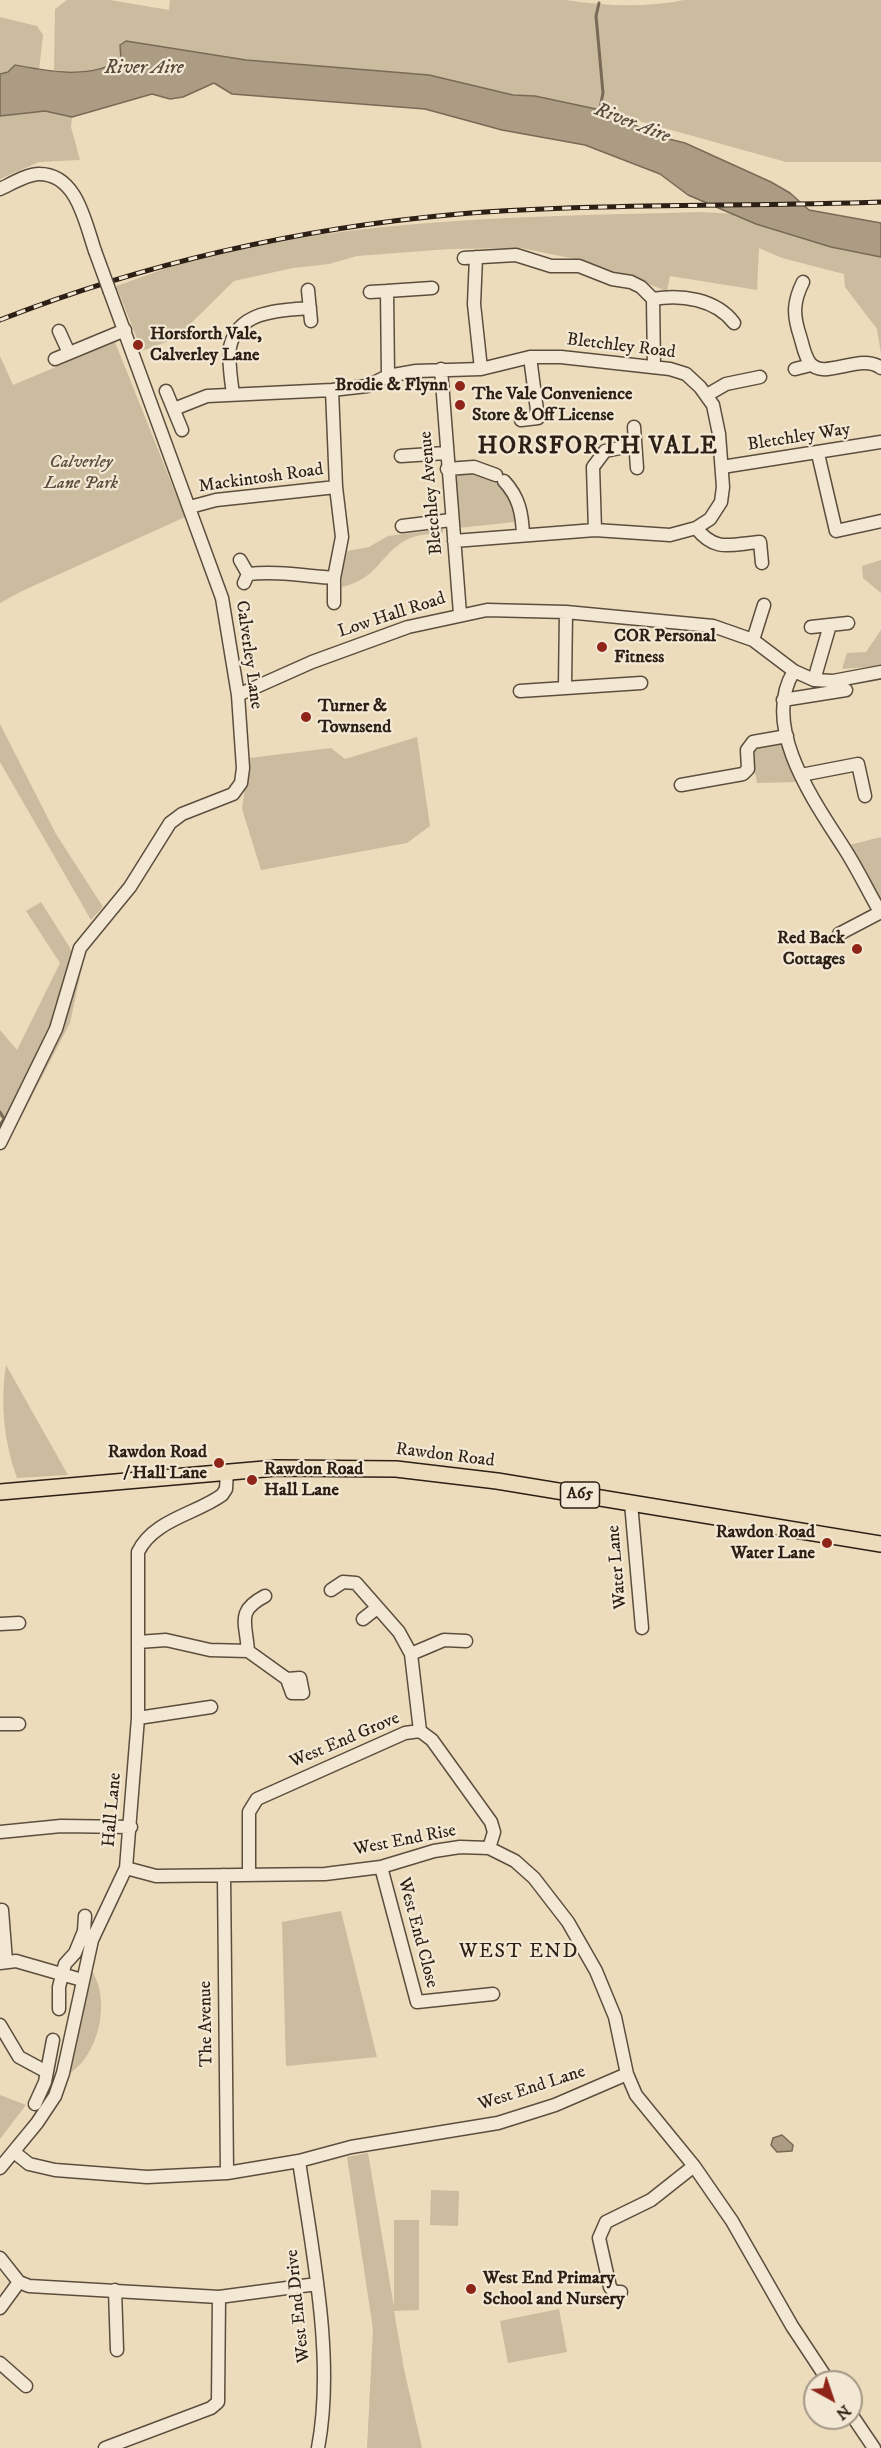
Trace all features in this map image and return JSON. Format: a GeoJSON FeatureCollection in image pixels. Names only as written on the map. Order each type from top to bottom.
{"type":"FeatureCollection","features":[{"type":"Feature","properties":{"kind":"main road","name":"Rawdon Road"},"geometry":{"type":"LineString","coordinates":[[0,1492],[227,1471],[322,1467],[396,1469],[487,1480],[881,1544]]}},
{"type":"Feature","properties":{"kind":"street","name":"Calverley Lane"},"geometry":{"type":"LineString","coordinates":[[0,189],[37,173],[56,176],[77,198],[222,598],[238,695],[243,768],[241,783],[232,794],[182,814],[170,823],[130,887],[80,948],[56,1029],[0,1143]]}},
{"type":"Feature","properties":{"kind":"street"},"geometry":{"type":"LineString","coordinates":[[481,369],[470,257],[516,255],[551,266],[579,266],[640,287],[652,299],[654,366]]}},
{"type":"Feature","properties":{"kind":"street"},"geometry":{"type":"LineString","coordinates":[[803,282],[795,298],[794,310],[806,358],[811,365]]}},
{"type":"Feature","properties":{"kind":"street"},"geometry":{"type":"LineString","coordinates":[[370,292],[432,288]]}},
{"type":"Feature","properties":{"kind":"street"},"geometry":{"type":"LineString","coordinates":[[233,394],[230,349],[237,333],[255,316],[264,312],[310,314],[308,290]]}},
{"type":"Feature","properties":{"kind":"street"},"geometry":{"type":"LineString","coordinates":[[387,291],[388,376]]}},
{"type":"Feature","properties":{"kind":"street"},"geometry":{"type":"LineString","coordinates":[[652,299],[665,297],[704,302],[728,315],[734,323]]}},
{"type":"Feature","properties":{"kind":"street"},"geometry":{"type":"LineString","coordinates":[[55,359],[125,330]]}},
{"type":"Feature","properties":{"kind":"street"},"geometry":{"type":"LineString","coordinates":[[59,331],[69,353]]}},
{"type":"Feature","properties":{"kind":"street"},"geometry":{"type":"LineString","coordinates":[[521,420],[538,418],[530,357]]}},
{"type":"Feature","properties":{"kind":"street","name":"Bletchley Road"},"geometry":{"type":"LineString","coordinates":[[174,409],[207,396],[368,386],[388,376],[441,369],[481,369],[530,357],[561,357],[654,366],[686,374],[713,405],[722,467],[721,502],[710,519],[696,528]]}},
{"type":"Feature","properties":{"kind":"street"},"geometry":{"type":"LineString","coordinates":[[795,369],[811,365],[823,369],[869,362],[881,367]]}},
{"type":"Feature","properties":{"kind":"street","name":"Bletchley Avenue"},"geometry":{"type":"LineString","coordinates":[[441,369],[460,614]]}},
{"type":"Feature","properties":{"kind":"street"},"geometry":{"type":"LineString","coordinates":[[707,396],[726,384],[760,377]]}},
{"type":"Feature","properties":{"kind":"street"},"geometry":{"type":"LineString","coordinates":[[332,390],[336,486],[342,537],[334,578],[334,603]]}},
{"type":"Feature","properties":{"kind":"street"},"geometry":{"type":"LineString","coordinates":[[166,391],[182,430]]}},
{"type":"Feature","properties":{"kind":"street"},"geometry":{"type":"LineString","coordinates":[[633,427],[637,468]]}},
{"type":"Feature","properties":{"kind":"street","name":"Bletchley Way"},"geometry":{"type":"LineString","coordinates":[[722,467],[818,454],[881,442]]}},
{"type":"Feature","properties":{"kind":"street"},"geometry":{"type":"LineString","coordinates":[[595,530],[592,467],[605,451],[635,445]]}},
{"type":"Feature","properties":{"kind":"street"},"geometry":{"type":"LineString","coordinates":[[401,456],[446,453]]}},
{"type":"Feature","properties":{"kind":"street"},"geometry":{"type":"LineString","coordinates":[[818,454],[836,531],[881,521]]}},
{"type":"Feature","properties":{"kind":"street"},"geometry":{"type":"LineString","coordinates":[[447,469],[474,467],[500,478],[514,493],[521,508],[523,534]]}},
{"type":"Feature","properties":{"kind":"street","name":"Mackintosh Road"},"geometry":{"type":"LineString","coordinates":[[190,507],[216,500],[336,486]]}},
{"type":"Feature","properties":{"kind":"street"},"geometry":{"type":"LineString","coordinates":[[402,526],[451,520]]}},
{"type":"Feature","properties":{"kind":"street"},"geometry":{"type":"LineString","coordinates":[[454,541],[595,530],[670,535],[696,528],[705,539],[715,545],[760,542],[762,563]]}},
{"type":"Feature","properties":{"kind":"street"},"geometry":{"type":"LineString","coordinates":[[240,561],[246,578],[278,571],[301,576],[334,578]]}},
{"type":"Feature","properties":{"kind":"street"},"geometry":{"type":"LineString","coordinates":[[753,640],[764,604]]}},
{"type":"Feature","properties":{"kind":"street","name":"Low Hall Road"},"geometry":{"type":"LineString","coordinates":[[238,695],[312,662],[408,627],[487,610],[566,612],[713,626],[753,640],[794,671],[814,680],[833,681],[881,672]]}},
{"type":"Feature","properties":{"kind":"street"},"geometry":{"type":"LineString","coordinates":[[565,686],[566,612]]}},
{"type":"Feature","properties":{"kind":"street"},"geometry":{"type":"LineString","coordinates":[[811,627],[848,623]]}},
{"type":"Feature","properties":{"kind":"street"},"geometry":{"type":"LineString","coordinates":[[814,680],[830,625]]}},
{"type":"Feature","properties":{"kind":"street"},"geometry":{"type":"LineString","coordinates":[[794,671],[785,688],[783,700],[787,735],[801,775],[880,912],[839,934]]}},
{"type":"Feature","properties":{"kind":"street"},"geometry":{"type":"LineString","coordinates":[[520,691],[565,686],[641,683]]}},
{"type":"Feature","properties":{"kind":"street"},"geometry":{"type":"LineString","coordinates":[[783,700],[846,690]]}},
{"type":"Feature","properties":{"kind":"street"},"geometry":{"type":"LineString","coordinates":[[681,785],[743,774],[748,769],[747,750],[753,742],[787,735]]}},
{"type":"Feature","properties":{"kind":"street"},"geometry":{"type":"LineString","coordinates":[[801,775],[858,764],[865,796]]}},
{"type":"Feature","properties":{"kind":"street","name":"Hall Lane"},"geometry":{"type":"LineString","coordinates":[[0,2168],[55,2096],[63,2073],[92,1940],[126,1868],[138,1718],[136,1572],[141,1547],[155,1532],[222,1495],[226,1489],[227,1471]]}},
{"type":"Feature","properties":{"kind":"street","name":"Water Lane"},"geometry":{"type":"LineString","coordinates":[[631,1503],[642,1628]]}},
{"type":"Feature","properties":{"kind":"street"},"geometry":{"type":"LineString","coordinates":[[331,1590],[343,1582],[352,1581],[399,1632],[411,1654],[420,1731]]}},
{"type":"Feature","properties":{"kind":"street"},"geometry":{"type":"LineString","coordinates":[[249,1651],[246,1608],[265,1596]]}},
{"type":"Feature","properties":{"kind":"street"},"geometry":{"type":"LineString","coordinates":[[363,1619],[377,1608]]}},
{"type":"Feature","properties":{"kind":"street"},"geometry":{"type":"LineString","coordinates":[[0,1624],[19,1623]]}},
{"type":"Feature","properties":{"kind":"street"},"geometry":{"type":"LineString","coordinates":[[138,1642],[166,1640],[210,1650],[249,1651],[287,1679]]}},
{"type":"Feature","properties":{"kind":"street"},"geometry":{"type":"LineString","coordinates":[[411,1654],[444,1640],[466,1641]]}},
{"type":"Feature","properties":{"kind":"street"},"geometry":{"type":"LineString","coordinates":[[138,1718],[211,1707]]}},
{"type":"Feature","properties":{"kind":"street"},"geometry":{"type":"LineString","coordinates":[[0,1724],[19,1724]]}},
{"type":"Feature","properties":{"kind":"street","name":"West End Grove"},"geometry":{"type":"LineString","coordinates":[[249,1874],[249,1812],[257,1799],[405,1733],[420,1731],[432,1740],[491,1822],[494,1832],[489,1848]]}},
{"type":"Feature","properties":{"kind":"street"},"geometry":{"type":"LineString","coordinates":[[0,1832],[61,1826],[131,1827]]}},
{"type":"Feature","properties":{"kind":"street","name":"West End Rise"},"geometry":{"type":"LineString","coordinates":[[126,1868],[156,1875],[325,1874],[381,1867],[434,1851],[460,1847],[489,1848],[515,1861],[528,1872],[568,1922],[596,1971],[615,2017],[627,2074]]}},
{"type":"Feature","properties":{"kind":"street","name":"West End Close"},"geometry":{"type":"LineString","coordinates":[[381,1867],[417,2002],[493,1994]]}},
{"type":"Feature","properties":{"kind":"street","name":"The Avenue"},"geometry":{"type":"LineString","coordinates":[[224,1875],[227,2173]]}},
{"type":"Feature","properties":{"kind":"street"},"geometry":{"type":"LineString","coordinates":[[2,1910],[3,1962],[16,1960],[82,1980]]}},
{"type":"Feature","properties":{"kind":"street"},"geometry":{"type":"LineString","coordinates":[[59,2009],[59,1987],[65,1964],[75,1953],[85,1916]]}},
{"type":"Feature","properties":{"kind":"street"},"geometry":{"type":"LineString","coordinates":[[0,2028],[26,2063],[45,2071]]}},
{"type":"Feature","properties":{"kind":"street"},"geometry":{"type":"LineString","coordinates":[[35,2104],[45,2082],[45,2071],[53,2040]]}},
{"type":"Feature","properties":{"kind":"street"},"geometry":{"type":"LineString","coordinates":[[627,2074],[636,2095],[694,2166],[732,2221],[792,2326],[822,2370]]}},
{"type":"Feature","properties":{"kind":"street","name":"West End Lane"},"geometry":{"type":"LineString","coordinates":[[14,2152],[29,2164],[55,2170],[147,2177],[227,2173],[299,2161],[351,2147],[498,2123],[555,2105],[627,2074]]}},
{"type":"Feature","properties":{"kind":"street","name":"West End Drive"},"geometry":{"type":"LineString","coordinates":[[299,2161],[317,2284],[323,2372],[318,2448]]}},
{"type":"Feature","properties":{"kind":"street"},"geometry":{"type":"LineString","coordinates":[[621,2292],[614,2292],[610,2288],[599,2238],[606,2222],[651,2200],[694,2166]]}},
{"type":"Feature","properties":{"kind":"street"},"geometry":{"type":"LineString","coordinates":[[0,2258],[19,2282],[29,2286],[219,2297],[317,2284]]}},
{"type":"Feature","properties":{"kind":"street"},"geometry":{"type":"LineString","coordinates":[[0,2308],[19,2282]]}},
{"type":"Feature","properties":{"kind":"street"},"geometry":{"type":"LineString","coordinates":[[115,2290],[117,2350]]}},
{"type":"Feature","properties":{"kind":"street"},"geometry":{"type":"LineString","coordinates":[[105,2448],[211,2408],[218,2402],[220,2393],[217,2345],[219,2297]]}},
{"type":"Feature","properties":{"kind":"street"},"geometry":{"type":"LineString","coordinates":[[0,2363],[26,2386]]}},
{"type":"Feature","properties":{"kind":"street"},"geometry":{"type":"LineString","coordinates":[[862,2430],[874,2448]]}},
{"type":"Feature","properties":{"kind":"green space"},"geometry":{"type":"Polygon","coordinates":[[[67,0],[110,0],[169,10],[170,0],[566,0],[625,5],[684,0],[881,0],[881,162],[786,162],[596,109],[535,96],[513,95],[429,75],[246,60],[126,41],[120,60],[108,68],[89,71],[54,70],[55,9],[67,0]]]}},
{"type":"Feature","properties":{"kind":"green space"},"geometry":{"type":"Polygon","coordinates":[[[0,17],[37,26],[43,35],[39,70],[15,65],[8,72],[0,74],[0,17]]]}},
{"type":"Feature","properties":{"kind":"green space"},"geometry":{"type":"Polygon","coordinates":[[[45,111],[72,117],[71,127],[80,160],[39,162],[0,179],[0,116],[45,111]]]}},
{"type":"Feature","properties":{"kind":"green space"},"geometry":{"type":"Polygon","coordinates":[[[699,212],[737,214],[756,224],[831,247],[881,257],[881,354],[877,329],[845,287],[844,274],[782,258],[759,248],[757,290],[670,276],[667,291],[585,261],[521,248],[449,249],[357,256],[329,264],[293,268],[234,281],[186,328],[187,334],[142,351],[116,286],[189,261],[252,246],[378,227],[507,218],[699,212]]]}},
{"type":"Feature","properties":{"kind":"green space","name":"Calverley Lane Park"},"geometry":{"type":"Polygon","coordinates":[[[115,342],[185,517],[0,603],[0,356],[13,385],[115,342]]]}},
{"type":"Feature","properties":{"kind":"green space"},"geometry":{"type":"Polygon","coordinates":[[[466,469],[494,480],[507,492],[514,510],[515,522],[458,528],[452,471],[466,469]]]}},
{"type":"Feature","properties":{"kind":"green space"},"geometry":{"type":"Polygon","coordinates":[[[443,529],[443,533],[419,535],[406,540],[364,578],[342,587],[342,572],[347,551],[369,547],[388,536],[443,529]]]}},
{"type":"Feature","properties":{"kind":"green space"},"geometry":{"type":"Polygon","coordinates":[[[881,560],[881,593],[863,578],[862,566],[881,560]]]}},
{"type":"Feature","properties":{"kind":"green space"},"geometry":{"type":"Polygon","coordinates":[[[881,630],[881,666],[842,669],[847,653],[866,652],[881,630]]]}},
{"type":"Feature","properties":{"kind":"green space"},"geometry":{"type":"Polygon","coordinates":[[[0,724],[56,834],[103,907],[91,920],[0,762],[0,724]]]}},
{"type":"Feature","properties":{"kind":"green space"},"geometry":{"type":"Polygon","coordinates":[[[417,737],[430,826],[407,843],[261,870],[242,809],[249,758],[331,748],[345,759],[417,737]]]}},
{"type":"Feature","properties":{"kind":"green space"},"geometry":{"type":"Polygon","coordinates":[[[779,740],[796,782],[757,783],[751,752],[754,746],[779,740]]]}},
{"type":"Feature","properties":{"kind":"green space"},"geometry":{"type":"Polygon","coordinates":[[[881,837],[881,902],[845,846],[881,837]]]}},
{"type":"Feature","properties":{"kind":"green space"},"geometry":{"type":"Polygon","coordinates":[[[41,902],[82,967],[70,1023],[16,1127],[0,1117],[0,1030],[17,1050],[60,963],[26,911],[41,902]]]}},
{"type":"Feature","properties":{"kind":"green space"},"geometry":{"type":"Polygon","coordinates":[[[6,1365],[68,1475],[17,1478],[4,1423],[3,1394],[6,1365]]]}},
{"type":"Feature","properties":{"kind":"green space"},"geometry":{"type":"Polygon","coordinates":[[[341,1911],[377,2057],[286,2066],[282,1922],[341,1911]]]}},
{"type":"Feature","properties":{"kind":"green space"},"geometry":{"type":"Polygon","coordinates":[[[92,1971],[101,1997],[99,2027],[88,2054],[69,2074],[92,1971]]]}},
{"type":"Feature","properties":{"kind":"green space"},"geometry":{"type":"Polygon","coordinates":[[[0,2095],[26,2105],[0,2139],[0,2095]]]}},
{"type":"Feature","properties":{"kind":"green space"},"geometry":{"type":"Polygon","coordinates":[[[368,2153],[394,2307],[394,2220],[419,2220],[419,2310],[394,2311],[404,2369],[422,2448],[367,2448],[373,2329],[347,2157],[368,2153]]]}},
{"type":"Feature","properties":{"kind":"green space"},"geometry":{"type":"Polygon","coordinates":[[[431,2190],[459,2191],[458,2226],[430,2225],[431,2190]]]}},
{"type":"Feature","properties":{"kind":"green space"},"geometry":{"type":"Polygon","coordinates":[[[559,2309],[567,2352],[508,2363],[500,2321],[559,2309]]]}},
{"type":"Feature","properties":{"kind":"water","name":"River Aire"},"geometry":{"type":"Polygon","coordinates":[[[126,41],[246,60],[429,75],[513,95],[535,96],[596,109],[665,138],[685,143],[771,182],[790,193],[809,210],[881,223],[881,257],[831,247],[756,224],[688,195],[660,174],[585,145],[502,130],[425,109],[232,94],[214,83],[183,97],[170,99],[152,94],[72,117],[45,111],[0,116],[0,74],[8,72],[15,65],[69,72],[97,70],[121,59],[120,45],[126,41]]]}},
{"type":"Feature","properties":{"kind":"water"},"geometry":{"type":"Polygon","coordinates":[[[782,2135],[793,2145],[792,2151],[777,2152],[771,2145],[773,2138],[782,2135]]]}},
{"type":"Feature","properties":{"kind":"waterway"},"geometry":{"type":"LineString","coordinates":[[599,3],[596,16],[603,93],[599,113]]}},
{"type":"Feature","properties":{"kind":"waterway"},"geometry":{"type":"LineString","coordinates":[[0,1112],[4,1119],[0,1125]]}},
{"type":"Feature","properties":{"kind":"railway"},"geometry":{"type":"LineString","coordinates":[[0,320],[56,299],[169,265],[283,238],[400,220],[564,208],[881,202]]}},
{"type":"Feature","properties":{"kind":"place","name":"Horsforth Vale, Calverley Lane"},"geometry":{"type":"Point","coordinates":[138,345]}},
{"type":"Feature","properties":{"kind":"place","name":"Brodie & Flynn"},"geometry":{"type":"Point","coordinates":[460,386]}},
{"type":"Feature","properties":{"kind":"place","name":"The Vale Convenience Store & Off License"},"geometry":{"type":"Point","coordinates":[460,405]}},
{"type":"Feature","properties":{"kind":"place","name":"COR Personal Fitness"},"geometry":{"type":"Point","coordinates":[602,647]}},
{"type":"Feature","properties":{"kind":"place","name":"Turner & Townsend"},"geometry":{"type":"Point","coordinates":[306,717]}},
{"type":"Feature","properties":{"kind":"place","name":"Red Back Cottages"},"geometry":{"type":"Point","coordinates":[857,949]}},
{"type":"Feature","properties":{"kind":"place","name":"Rawdon Road / Hall Lane"},"geometry":{"type":"Point","coordinates":[219,1463]}},
{"type":"Feature","properties":{"kind":"place","name":"Rawdon Road Hall Lane"},"geometry":{"type":"Point","coordinates":[252,1480]}},
{"type":"Feature","properties":{"kind":"place","name":"Rawdon Road Water Lane"},"geometry":{"type":"Point","coordinates":[827,1543]}},
{"type":"Feature","properties":{"kind":"place","name":"West End Primary School and Nursery"},"geometry":{"type":"Point","coordinates":[471,2289]}},
{"type":"Feature","properties":{"kind":"district","name":"HORSFORTH VALE"},"geometry":{"type":"Point","coordinates":[598,448]}},
{"type":"Feature","properties":{"kind":"district","name":"WEST END"},"geometry":{"type":"Point","coordinates":[519,1953]}}]}
